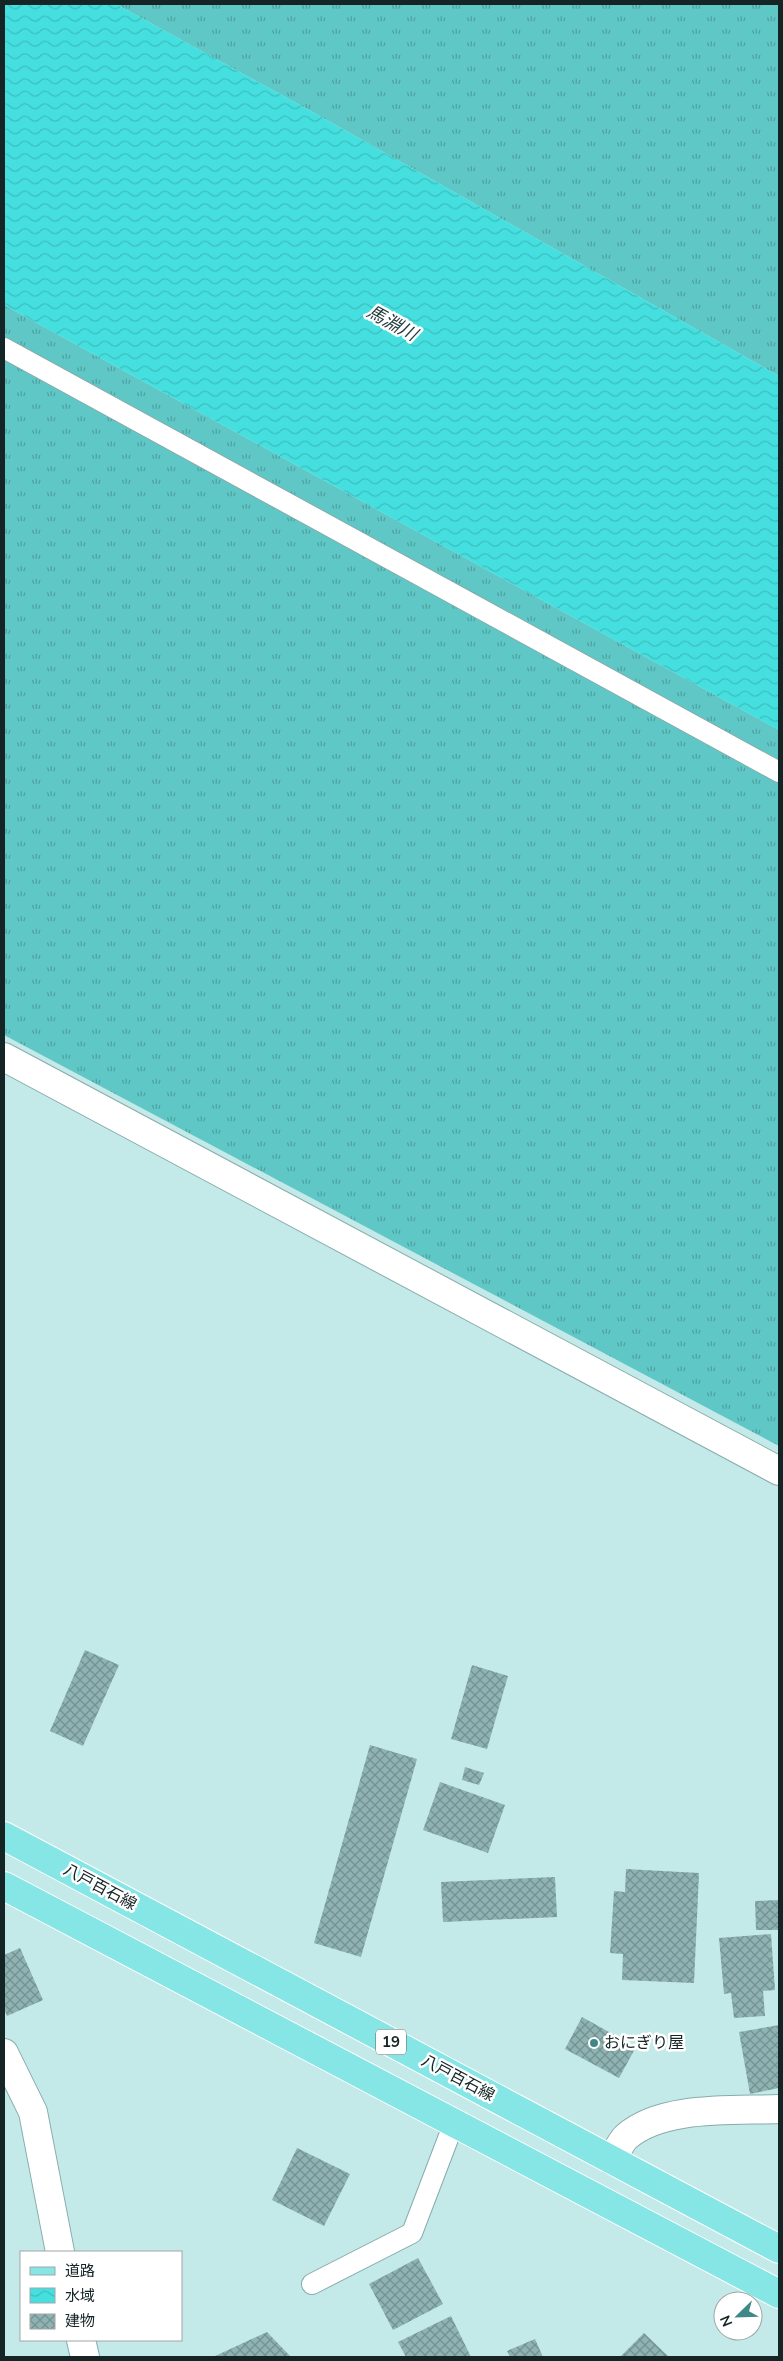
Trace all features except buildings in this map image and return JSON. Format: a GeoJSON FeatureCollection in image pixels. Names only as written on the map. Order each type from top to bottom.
{"type":"FeatureCollection","features":[{"type":"Feature","properties":{"kind":"main road","name":"八戸百石線"},"geometry":{"type":"LineString","coordinates":[[4,1836],[779,2249]]}},
{"type":"Feature","properties":{"kind":"main road","name":"19"},"geometry":{"type":"LineString","coordinates":[[4,1886],[779,2294]]}},
{"type":"Feature","properties":{"kind":"street"},"geometry":{"type":"LineString","coordinates":[[4,1057],[779,1471]]}},
{"type":"Feature","properties":{"kind":"street"},"geometry":{"type":"LineString","coordinates":[[4,2053],[33,2112],[60,2251]]}},
{"type":"Feature","properties":{"kind":"street"},"geometry":{"type":"LineString","coordinates":[[612,2160],[625,2138],[644,2125],[681,2113],[779,2109]]}},
{"type":"Feature","properties":{"kind":"street"},"geometry":{"type":"LineString","coordinates":[[81,2341],[85,2357]]}},
{"type":"Feature","properties":{"kind":"lane"},"geometry":{"type":"LineString","coordinates":[[4,348],[779,772]]}},
{"type":"Feature","properties":{"kind":"lane"},"geometry":{"type":"LineString","coordinates":[[312,2284],[412,2232],[454,2123]]}},
{"type":"Feature","properties":{"kind":"green space"},"geometry":{"type":"Polygon","coordinates":[[[116,4],[779,4],[779,376],[318,115],[116,4]]]}},
{"type":"Feature","properties":{"kind":"green space"},"geometry":{"type":"Polygon","coordinates":[[[4,305],[779,730],[779,1446],[4,1035],[4,305]]]}},
{"type":"Feature","properties":{"kind":"water","name":"馬淵川"},"geometry":{"type":"Polygon","coordinates":[[[4,4],[116,4],[318,115],[779,376],[779,730],[4,305],[4,4]]]}},
{"type":"Feature","properties":{"kind":"place","name":"おにぎり屋"},"geometry":{"type":"Point","coordinates":[594,2043]}}]}
